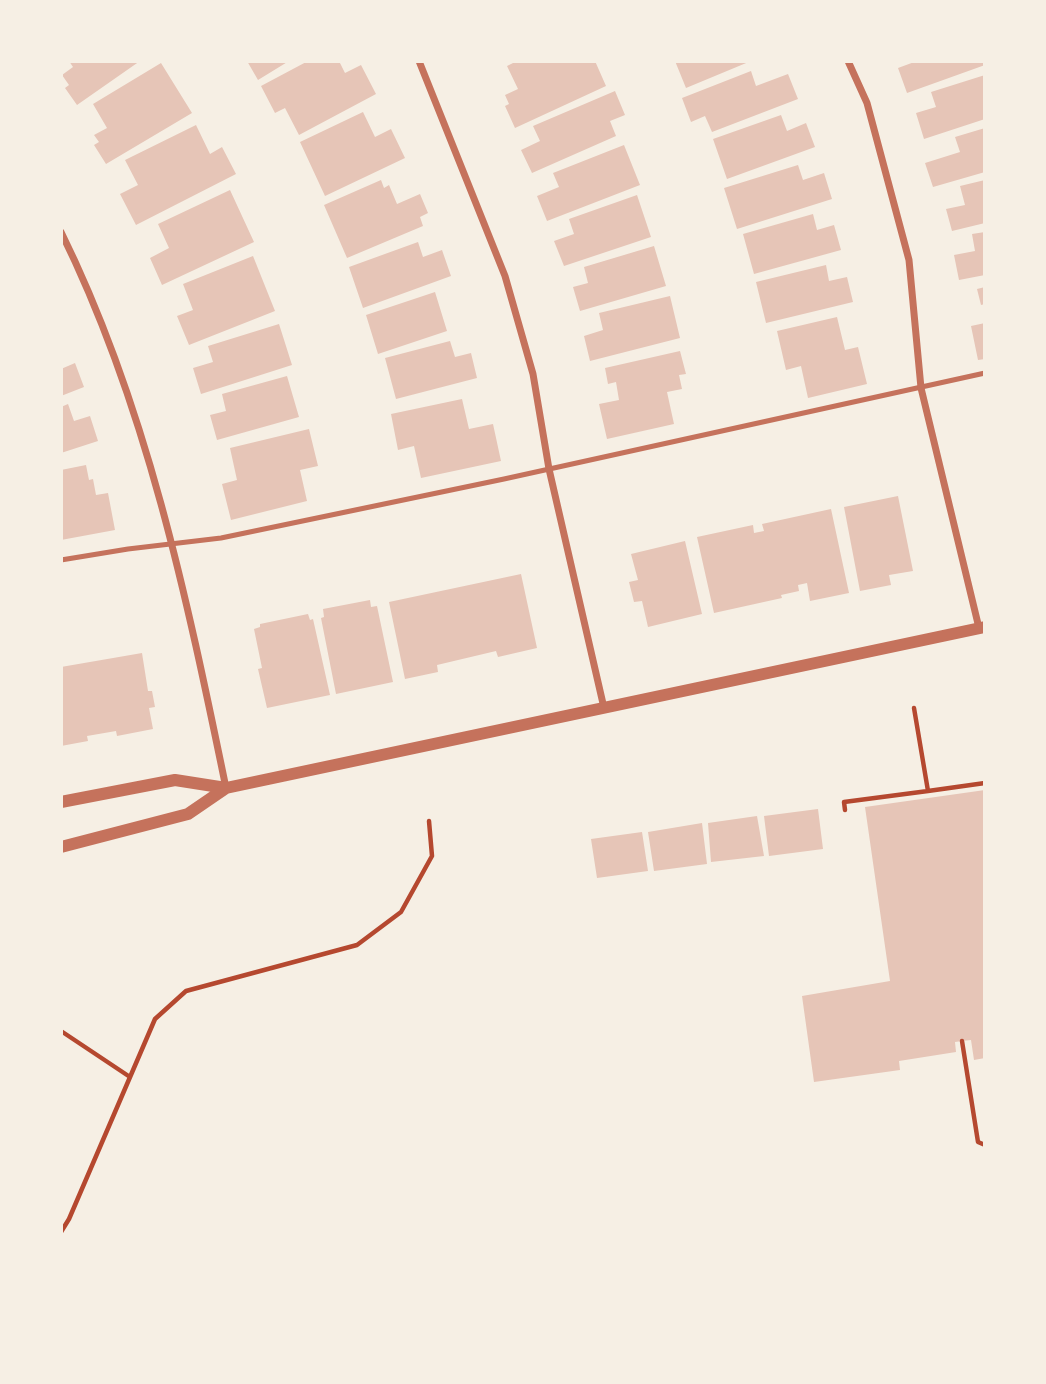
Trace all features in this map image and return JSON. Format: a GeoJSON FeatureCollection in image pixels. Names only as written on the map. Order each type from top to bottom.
{"type":"FeatureCollection","features":[{"type":"Feature","properties":{"kind":"street"},"geometry":{"type":"LineString","coordinates":[[419,61],[505,276],[533,374],[549,469],[604,708]]}},
{"type":"Feature","properties":{"kind":"street"},"geometry":{"type":"LineString","coordinates":[[61,802],[175,780],[226,788],[982,627],[921,388],[909,260],[867,103],[848,61]]}},
{"type":"Feature","properties":{"kind":"street"},"geometry":{"type":"LineString","coordinates":[[61,232],[86,282],[139,424],[172,543],[226,788]]}},
{"type":"Feature","properties":{"kind":"street"},"geometry":{"type":"LineString","coordinates":[[61,847],[188,814],[226,788]]}},
{"type":"Feature","properties":{"kind":"lane"},"geometry":{"type":"LineString","coordinates":[[61,560],[221,538],[985,373]]}},
{"type":"Feature","properties":{"kind":"path"},"geometry":{"type":"LineString","coordinates":[[914,708],[928,791]]}},
{"type":"Feature","properties":{"kind":"path"},"geometry":{"type":"LineString","coordinates":[[845,810],[844,802],[985,783]]}},
{"type":"Feature","properties":{"kind":"path"},"geometry":{"type":"LineString","coordinates":[[61,1232],[155,1019],[186,991],[357,945],[401,912],[432,856],[429,821]]}},
{"type":"Feature","properties":{"kind":"path"},"geometry":{"type":"LineString","coordinates":[[61,1031],[130,1077]]}},
{"type":"Feature","properties":{"kind":"path"},"geometry":{"type":"LineString","coordinates":[[962,1041],[978,1142],[985,1145]]}},
{"type":"Feature","properties":{"kind":"building"},"geometry":{"type":"Polygon","coordinates":[[[69,61],[140,61],[77,105],[65,88],[69,85],[62,75],[73,67],[69,61]]]}},
{"type":"Feature","properties":{"kind":"building"},"geometry":{"type":"Polygon","coordinates":[[[247,61],[289,61],[258,80],[247,61]]]}},
{"type":"Feature","properties":{"kind":"building"},"geometry":{"type":"Polygon","coordinates":[[[308,61],[339,61],[345,73],[361,65],[376,94],[299,135],[285,108],[275,113],[261,86],[308,61]]]}},
{"type":"Feature","properties":{"kind":"building"},"geometry":{"type":"Polygon","coordinates":[[[517,61],[595,61],[606,86],[515,128],[505,106],[509,104],[505,95],[518,89],[507,66],[517,61]]]}},
{"type":"Feature","properties":{"kind":"building"},"geometry":{"type":"Polygon","coordinates":[[[675,61],[751,61],[686,88],[675,61]]]}},
{"type":"Feature","properties":{"kind":"building"},"geometry":{"type":"Polygon","coordinates":[[[917,61],[985,61],[985,65],[907,93],[898,68],[917,61]]]}},
{"type":"Feature","properties":{"kind":"building"},"geometry":{"type":"Polygon","coordinates":[[[161,63],[192,113],[106,164],[94,145],[99,142],[94,135],[107,128],[93,104],[161,63]]]}},
{"type":"Feature","properties":{"kind":"building"},"geometry":{"type":"Polygon","coordinates":[[[751,71],[756,86],[788,74],[798,99],[712,132],[705,116],[691,122],[682,98],[751,71]]]}},
{"type":"Feature","properties":{"kind":"building"},"geometry":{"type":"Polygon","coordinates":[[[985,75],[985,119],[924,139],[916,113],[936,107],[931,92],[985,75]]]}},
{"type":"Feature","properties":{"kind":"building"},"geometry":{"type":"Polygon","coordinates":[[[615,91],[625,115],[610,121],[616,136],[532,173],[521,150],[540,141],[533,126],[615,91]]]}},
{"type":"Feature","properties":{"kind":"building"},"geometry":{"type":"Polygon","coordinates":[[[363,112],[375,137],[391,129],[405,158],[325,196],[300,142],[363,112]]]}},
{"type":"Feature","properties":{"kind":"building"},"geometry":{"type":"Polygon","coordinates":[[[781,115],[787,131],[806,123],[815,147],[727,179],[713,139],[781,115]]]}},
{"type":"Feature","properties":{"kind":"building"},"geometry":{"type":"Polygon","coordinates":[[[196,125],[210,154],[222,147],[236,174],[136,225],[120,194],[138,185],[125,160],[196,125]]]}},
{"type":"Feature","properties":{"kind":"building"},"geometry":{"type":"Polygon","coordinates":[[[985,128],[985,172],[933,187],[925,163],[960,152],[955,137],[985,128]]]}},
{"type":"Feature","properties":{"kind":"building"},"geometry":{"type":"Polygon","coordinates":[[[624,145],[640,185],[547,221],[537,196],[559,187],[553,173],[624,145]]]}},
{"type":"Feature","properties":{"kind":"building"},"geometry":{"type":"Polygon","coordinates":[[[798,165],[803,180],[824,173],[832,199],[737,229],[724,188],[798,165]]]}},
{"type":"Feature","properties":{"kind":"building"},"geometry":{"type":"Polygon","coordinates":[[[381,180],[384,188],[389,185],[397,204],[420,194],[428,213],[420,217],[423,226],[347,258],[324,205],[381,180]]]}},
{"type":"Feature","properties":{"kind":"building"},"geometry":{"type":"Polygon","coordinates":[[[985,180],[985,223],[952,231],[946,209],[965,205],[960,186],[985,180]]]}},
{"type":"Feature","properties":{"kind":"building"},"geometry":{"type":"Polygon","coordinates":[[[230,190],[254,242],[162,285],[150,258],[169,248],[158,224],[230,190]]]}},
{"type":"Feature","properties":{"kind":"building"},"geometry":{"type":"Polygon","coordinates":[[[637,195],[651,237],[564,266],[554,241],[574,234],[569,219],[637,195]]]}},
{"type":"Feature","properties":{"kind":"building"},"geometry":{"type":"Polygon","coordinates":[[[813,214],[817,230],[834,225],[841,250],[754,274],[743,234],[813,214]]]}},
{"type":"Feature","properties":{"kind":"building"},"geometry":{"type":"Polygon","coordinates":[[[985,232],[985,275],[959,280],[954,255],[975,251],[972,234],[985,232]]]}},
{"type":"Feature","properties":{"kind":"building"},"geometry":{"type":"Polygon","coordinates":[[[418,242],[423,257],[442,250],[451,276],[363,308],[349,267],[418,242]]]}},
{"type":"Feature","properties":{"kind":"building"},"geometry":{"type":"Polygon","coordinates":[[[654,246],[666,286],[580,311],[573,287],[588,283],[584,267],[654,246]]]}},
{"type":"Feature","properties":{"kind":"building"},"geometry":{"type":"Polygon","coordinates":[[[253,256],[275,311],[189,345],[177,316],[193,310],[183,284],[253,256]]]}},
{"type":"Feature","properties":{"kind":"building"},"geometry":{"type":"Polygon","coordinates":[[[826,265],[829,281],[847,277],[853,302],[766,323],[756,282],[826,265]]]}},
{"type":"Feature","properties":{"kind":"building"},"geometry":{"type":"Polygon","coordinates":[[[985,287],[985,304],[981,305],[977,289],[985,287]]]}},
{"type":"Feature","properties":{"kind":"building"},"geometry":{"type":"Polygon","coordinates":[[[435,292],[447,331],[378,354],[366,315],[435,292]]]}},
{"type":"Feature","properties":{"kind":"building"},"geometry":{"type":"Polygon","coordinates":[[[670,296],[680,338],[590,361],[584,336],[603,330],[599,313],[670,296]]]}},
{"type":"Feature","properties":{"kind":"building"},"geometry":{"type":"Polygon","coordinates":[[[837,317],[845,350],[858,347],[867,384],[808,398],[801,366],[786,370],[777,331],[837,317]]]}},
{"type":"Feature","properties":{"kind":"building"},"geometry":{"type":"Polygon","coordinates":[[[985,323],[985,359],[978,360],[971,326],[985,323]]]}},
{"type":"Feature","properties":{"kind":"building"},"geometry":{"type":"Polygon","coordinates":[[[279,324],[292,365],[201,394],[193,368],[213,362],[208,346],[279,324]]]}},
{"type":"Feature","properties":{"kind":"building"},"geometry":{"type":"Polygon","coordinates":[[[450,341],[455,357],[471,353],[477,378],[396,399],[385,358],[450,341]]]}},
{"type":"Feature","properties":{"kind":"building"},"geometry":{"type":"Polygon","coordinates":[[[680,351],[686,374],[679,375],[682,389],[667,392],[674,424],[607,439],[599,404],[619,400],[616,382],[608,384],[605,368],[680,351]]]}},
{"type":"Feature","properties":{"kind":"building"},"geometry":{"type":"Polygon","coordinates":[[[75,363],[84,387],[61,396],[61,369],[75,363]]]}},
{"type":"Feature","properties":{"kind":"building"},"geometry":{"type":"Polygon","coordinates":[[[287,376],[299,417],[217,440],[210,415],[226,411],[222,394],[287,376]]]}},
{"type":"Feature","properties":{"kind":"building"},"geometry":{"type":"Polygon","coordinates":[[[462,399],[469,429],[493,424],[501,461],[421,478],[414,446],[398,450],[391,414],[462,399]]]}},
{"type":"Feature","properties":{"kind":"building"},"geometry":{"type":"Polygon","coordinates":[[[68,404],[74,421],[90,416],[98,441],[61,453],[61,407],[68,404]]]}},
{"type":"Feature","properties":{"kind":"building"},"geometry":{"type":"Polygon","coordinates":[[[309,429],[318,466],[300,470],[307,501],[231,520],[222,484],[237,480],[230,448],[309,429]]]}},
{"type":"Feature","properties":{"kind":"building"},"geometry":{"type":"Polygon","coordinates":[[[86,465],[89,480],[93,479],[96,495],[108,493],[115,530],[61,540],[61,470],[86,465]]]}},
{"type":"Feature","properties":{"kind":"building"},"geometry":{"type":"Polygon","coordinates":[[[898,496],[913,571],[889,575],[891,585],[860,591],[844,507],[898,496]]]}},
{"type":"Feature","properties":{"kind":"building"},"geometry":{"type":"Polygon","coordinates":[[[831,509],[849,593],[810,601],[807,583],[798,585],[799,591],[781,595],[782,598],[714,613],[697,537],[753,525],[754,533],[764,531],[762,524],[831,509]]]}},
{"type":"Feature","properties":{"kind":"building"},"geometry":{"type":"Polygon","coordinates":[[[685,541],[702,614],[648,627],[642,601],[634,602],[629,582],[638,580],[631,554],[685,541]]]}},
{"type":"Feature","properties":{"kind":"building"},"geometry":{"type":"Polygon","coordinates":[[[521,574],[537,648],[498,657],[496,651],[437,665],[438,672],[405,679],[389,602],[521,574]]]}},
{"type":"Feature","properties":{"kind":"building"},"geometry":{"type":"Polygon","coordinates":[[[370,600],[371,607],[377,606],[393,682],[336,694],[321,618],[324,617],[323,609],[370,600]]]}},
{"type":"Feature","properties":{"kind":"building"},"geometry":{"type":"Polygon","coordinates":[[[308,614],[310,620],[313,619],[330,695],[267,708],[258,669],[262,668],[254,629],[260,627],[260,624],[308,614]]]}},
{"type":"Feature","properties":{"kind":"building"},"geometry":{"type":"Polygon","coordinates":[[[142,653],[148,691],[152,691],[155,707],[149,708],[153,729],[117,736],[116,731],[87,736],[88,741],[61,746],[61,667],[142,653]]]}},
{"type":"Feature","properties":{"kind":"building"},"geometry":{"type":"Polygon","coordinates":[[[985,790],[985,1058],[974,1060],[971,1040],[962,1041],[955,1042],[956,1052],[899,1061],[900,1070],[814,1082],[802,996],[890,981],[865,807],[985,790]]]}},
{"type":"Feature","properties":{"kind":"building"},"geometry":{"type":"Polygon","coordinates":[[[818,809],[823,849],[769,856],[764,816],[818,809]]]}},
{"type":"Feature","properties":{"kind":"building"},"geometry":{"type":"Polygon","coordinates":[[[757,816],[764,856],[711,862],[708,823],[757,816]]]}},
{"type":"Feature","properties":{"kind":"building"},"geometry":{"type":"Polygon","coordinates":[[[702,823],[707,864],[654,871],[648,832],[702,823]]]}},
{"type":"Feature","properties":{"kind":"building"},"geometry":{"type":"Polygon","coordinates":[[[642,832],[648,871],[597,878],[591,839],[642,832]]]}}]}
